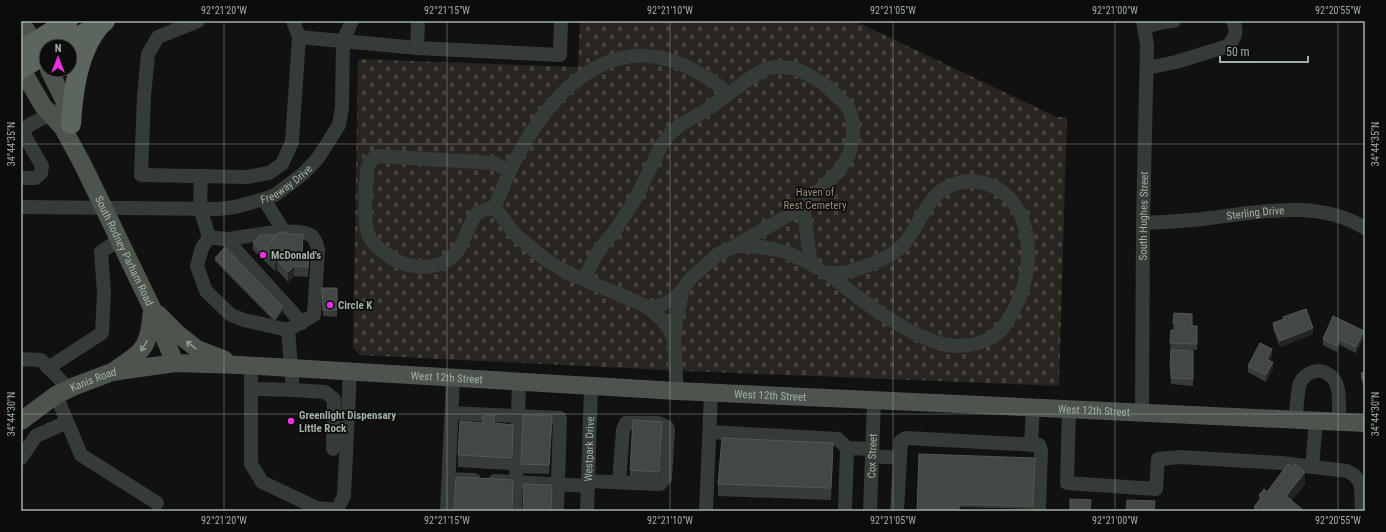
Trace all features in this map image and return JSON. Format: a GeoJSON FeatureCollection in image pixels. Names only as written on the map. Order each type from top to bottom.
{"type":"FeatureCollection","features":[{"type":"Feature","properties":{"kind":"highway"},"geometry":{"type":"LineString","coordinates":[[55,38],[68,21]]}},
{"type":"Feature","properties":{"kind":"highway"},"geometry":{"type":"LineString","coordinates":[[75,38],[103,22]]}},
{"type":"Feature","properties":{"kind":"highway"},"geometry":{"type":"LineString","coordinates":[[64,121],[81,60],[95,32],[103,22]]}},
{"type":"Feature","properties":{"kind":"highway"},"geometry":{"type":"LineString","coordinates":[[21,69],[38,58]]}},
{"type":"Feature","properties":{"kind":"main road","name":"South Rodney Parham Road"},"geometry":{"type":"LineString","coordinates":[[21,22],[38,53]]}},
{"type":"Feature","properties":{"kind":"main road","name":"South Rodney Parham Road"},"geometry":{"type":"LineString","coordinates":[[21,69],[43,106],[64,121]]}},
{"type":"Feature","properties":{"kind":"main road","name":"South Rodney Parham Road"},"geometry":{"type":"LineString","coordinates":[[52,78],[60,91],[64,121],[152,308],[175,363]]}},
{"type":"Feature","properties":{"kind":"main road"},"geometry":{"type":"LineString","coordinates":[[152,308],[178,334],[197,349],[245,366]]}},
{"type":"Feature","properties":{"kind":"main road"},"geometry":{"type":"LineString","coordinates":[[112,372],[138,354],[146,344],[150,334],[152,308]]}},
{"type":"Feature","properties":{"kind":"main road","name":"West 12th Street"},"geometry":{"type":"LineString","coordinates":[[175,363],[677,392],[1365,423]]}},
{"type":"Feature","properties":{"kind":"main road","name":"Kanis Road"},"geometry":{"type":"LineString","coordinates":[[21,421],[62,392],[112,372],[175,363]]}},
{"type":"Feature","properties":{"kind":"street"},"geometry":{"type":"LineString","coordinates":[[198,21],[158,37],[148,54],[144,96],[141,174],[247,177],[269,173],[282,164],[292,142],[300,37],[293,21]]}},
{"type":"Feature","properties":{"kind":"street","name":"Freeway Drive"},"geometry":{"type":"LineString","coordinates":[[21,207],[218,209],[235,207],[275,195],[304,173],[318,158],[339,125],[342,108],[343,41],[352,21]]}},
{"type":"Feature","properties":{"kind":"street"},"geometry":{"type":"LineString","coordinates":[[417,48],[418,21]]}},
{"type":"Feature","properties":{"kind":"street"},"geometry":{"type":"LineString","coordinates":[[300,37],[417,48],[560,55],[561,21]]}},
{"type":"Feature","properties":{"kind":"street"},"geometry":{"type":"LineString","coordinates":[[1144,24],[1174,21]]}},
{"type":"Feature","properties":{"kind":"street"},"geometry":{"type":"LineString","coordinates":[[1147,68],[1176,62],[1228,46],[1235,35],[1236,29],[1233,21]]}},
{"type":"Feature","properties":{"kind":"street","name":"South Hughes Street"},"geometry":{"type":"LineString","coordinates":[[1142,412],[1143,223],[1147,68],[1147,44],[1144,24]]}},
{"type":"Feature","properties":{"kind":"street"},"geometry":{"type":"LineString","coordinates":[[494,209],[516,157],[554,101],[567,89],[600,65],[627,56],[641,55],[657,57],[674,61],[714,82],[728,95]]}},
{"type":"Feature","properties":{"kind":"street"},"geometry":{"type":"LineString","coordinates":[[584,279],[597,253],[614,232],[636,198],[662,144],[680,125],[728,95],[753,76],[768,68],[793,68],[823,83],[846,105],[850,111],[853,122],[853,136],[850,152],[839,171],[803,207],[736,246],[718,254],[690,279],[672,300],[664,305],[649,308]]}},
{"type":"Feature","properties":{"kind":"street"},"geometry":{"type":"LineString","coordinates":[[21,178],[35,178],[41,173],[42,166],[21,131],[31,124],[64,121]]}},
{"type":"Feature","properties":{"kind":"street"},"geometry":{"type":"LineString","coordinates":[[509,173],[504,168],[494,163],[378,156],[373,158],[366,169],[366,224],[368,234],[376,247],[389,257],[409,266],[434,266],[447,260],[459,249],[476,215],[479,212],[494,209],[497,210],[517,236],[545,259],[568,273],[649,308],[668,326],[672,332],[674,340]]}},
{"type":"Feature","properties":{"kind":"street"},"geometry":{"type":"LineString","coordinates":[[201,176],[200,208],[209,237],[202,248],[197,266],[206,291],[231,315],[244,320],[288,330],[314,315],[318,250],[316,242],[312,236],[304,233],[284,232],[226,239],[209,237]]}},
{"type":"Feature","properties":{"kind":"street"},"geometry":{"type":"LineString","coordinates":[[736,246],[762,247],[786,252],[811,264],[824,272],[830,275],[868,305],[922,336],[944,344],[958,346],[970,345],[985,340],[1001,330],[1015,309],[1025,282],[1028,265],[1027,235],[1024,223],[1016,206],[1007,195],[993,186],[982,182],[961,182],[947,186],[932,199],[904,244],[888,256],[846,273],[835,274],[824,272]]}},
{"type":"Feature","properties":{"kind":"street"},"geometry":{"type":"LineString","coordinates":[[264,199],[284,232]]}},
{"type":"Feature","properties":{"kind":"street"},"geometry":{"type":"LineString","coordinates":[[803,207],[811,264]]}},
{"type":"Feature","properties":{"kind":"street","name":"Sterling Drive"},"geometry":{"type":"LineString","coordinates":[[1143,223],[1184,221],[1289,209],[1308,210],[1331,214],[1365,228]]}},
{"type":"Feature","properties":{"kind":"street"},"geometry":{"type":"LineString","coordinates":[[226,239],[302,323]]}},
{"type":"Feature","properties":{"kind":"street"},"geometry":{"type":"LineString","coordinates":[[48,368],[102,333],[104,293],[101,252],[119,240]]}},
{"type":"Feature","properties":{"kind":"street"},"geometry":{"type":"LineString","coordinates":[[677,392],[674,340],[676,321],[683,289]]}},
{"type":"Feature","properties":{"kind":"street"},"geometry":{"type":"LineString","coordinates":[[288,330],[293,390]]}},
{"type":"Feature","properties":{"kind":"street"},"geometry":{"type":"LineString","coordinates":[[21,359],[41,360],[48,368],[62,392],[67,422],[81,455],[157,503]]}},
{"type":"Feature","properties":{"kind":"street"},"geometry":{"type":"LineString","coordinates":[[245,366],[251,389],[251,464],[262,482],[317,508],[336,510],[344,496],[350,372]]}},
{"type":"Feature","properties":{"kind":"street"},"geometry":{"type":"LineString","coordinates":[[1295,420],[1300,384],[1308,374],[1320,371],[1326,372],[1332,376],[1338,386],[1339,422]]}},
{"type":"Feature","properties":{"kind":"street"},"geometry":{"type":"LineString","coordinates":[[447,511],[453,379]]}},
{"type":"Feature","properties":{"kind":"street"},"geometry":{"type":"LineString","coordinates":[[515,511],[519,383]]}},
{"type":"Feature","properties":{"kind":"street","name":"Westpark Drive"},"geometry":{"type":"LineString","coordinates":[[587,511],[591,387]]}},
{"type":"Feature","properties":{"kind":"street"},"geometry":{"type":"LineString","coordinates":[[251,389],[325,392],[334,399],[332,449]]}},
{"type":"Feature","properties":{"kind":"street"},"geometry":{"type":"LineString","coordinates":[[706,511],[711,393]]}},
{"type":"Feature","properties":{"kind":"street","name":"Cox Street"},"geometry":{"type":"LineString","coordinates":[[870,511],[874,401]]}},
{"type":"Feature","properties":{"kind":"street"},"geometry":{"type":"LineString","coordinates":[[1031,445],[1033,407]]}},
{"type":"Feature","properties":{"kind":"street"},"geometry":{"type":"LineString","coordinates":[[1069,410],[1067,483],[1156,489],[1158,459],[1180,457],[1312,466],[1347,471],[1354,475],[1359,481],[1361,487],[1362,511]]}},
{"type":"Feature","properties":{"kind":"street"},"geometry":{"type":"LineString","coordinates":[[452,413],[560,418],[557,511]]}},
{"type":"Feature","properties":{"kind":"street"},"geometry":{"type":"LineString","coordinates":[[1312,466],[1316,421]]}},
{"type":"Feature","properties":{"kind":"street"},"geometry":{"type":"LineString","coordinates":[[21,458],[36,436],[67,422]]}},
{"type":"Feature","properties":{"kind":"street"},"geometry":{"type":"LineString","coordinates":[[449,479],[558,485],[619,482],[660,484],[666,478],[667,427],[658,423],[626,423],[623,430],[619,482]]}},
{"type":"Feature","properties":{"kind":"street"},"geometry":{"type":"LineString","coordinates":[[710,432],[838,440],[847,448],[900,458]]}},
{"type":"Feature","properties":{"kind":"street"},"geometry":{"type":"LineString","coordinates":[[897,511],[901,441],[906,438],[1039,445],[1041,451],[1039,511]]}},
{"type":"Feature","properties":{"kind":"street"},"geometry":{"type":"LineString","coordinates":[[845,511],[847,448]]}},
{"type":"Feature","properties":{"kind":"green space","name":"Haven of Rest Cemetery"},"geometry":{"type":"Polygon","coordinates":[[[580,21],[855,21],[1057,117],[1067,117],[1059,386],[685,371],[360,355],[353,348],[358,59],[578,67],[580,21]]]}},
{"type":"Feature","properties":{"kind":"building"},"geometry":{"type":"Polygon","coordinates":[[[279,232],[287,232],[287,234],[303,234],[302,253],[309,253],[308,267],[294,266],[288,272],[277,260],[275,262],[263,251],[279,232]]]}},
{"type":"Feature","properties":{"kind":"building"},"geometry":{"type":"Polygon","coordinates":[[[260,235],[277,235],[263,251],[263,254],[253,243],[260,235]]]}},
{"type":"Feature","properties":{"kind":"building"},"geometry":{"type":"Polygon","coordinates":[[[225,247],[283,307],[275,319],[215,258],[225,247]]]}},
{"type":"Feature","properties":{"kind":"building","name":"Circle K"},"geometry":{"type":"Polygon","coordinates":[[[322,288],[337,288],[337,310],[323,310],[322,288]]]}},
{"type":"Feature","properties":{"kind":"building"},"geometry":{"type":"Polygon","coordinates":[[[1306,309],[1313,328],[1280,341],[1273,323],[1284,319],[1283,317],[1306,309]]]}},
{"type":"Feature","properties":{"kind":"building"},"geometry":{"type":"Polygon","coordinates":[[[1174,313],[1192,314],[1192,326],[1197,326],[1197,344],[1170,343],[1171,330],[1176,330],[1176,323],[1173,323],[1174,313]]]}},
{"type":"Feature","properties":{"kind":"building"},"geometry":{"type":"Polygon","coordinates":[[[1333,316],[1364,331],[1356,347],[1340,339],[1337,346],[1323,339],[1333,316]]]}},
{"type":"Feature","properties":{"kind":"building"},"geometry":{"type":"Polygon","coordinates":[[[1260,343],[1272,349],[1267,360],[1273,362],[1266,375],[1248,366],[1260,343]]]}},
{"type":"Feature","properties":{"kind":"building"},"geometry":{"type":"Polygon","coordinates":[[[1171,350],[1193,351],[1193,379],[1171,378],[1171,350]]]}},
{"type":"Feature","properties":{"kind":"building"},"geometry":{"type":"Polygon","coordinates":[[[1365,372],[1365,385],[1361,373],[1365,372]]]}},
{"type":"Feature","properties":{"kind":"building"},"geometry":{"type":"Polygon","coordinates":[[[494,415],[494,423],[513,425],[512,458],[458,455],[460,421],[483,423],[483,416],[494,415]]]}},
{"type":"Feature","properties":{"kind":"building"},"geometry":{"type":"Polygon","coordinates":[[[523,415],[552,416],[549,465],[521,464],[523,415]]]}},
{"type":"Feature","properties":{"kind":"building"},"geometry":{"type":"Polygon","coordinates":[[[633,420],[662,422],[659,472],[630,470],[633,420]]]}},
{"type":"Feature","properties":{"kind":"building"},"geometry":{"type":"Polygon","coordinates":[[[722,438],[833,443],[831,488],[718,484],[722,438]]]}},
{"type":"Feature","properties":{"kind":"building"},"geometry":{"type":"Polygon","coordinates":[[[919,454],[1035,458],[1033,506],[959,504],[959,511],[917,511],[919,454]]]}},
{"type":"Feature","properties":{"kind":"building"},"geometry":{"type":"Polygon","coordinates":[[[1288,464],[1293,468],[1295,464],[1305,472],[1286,496],[1304,511],[1259,511],[1254,507],[1262,497],[1259,495],[1264,489],[1267,492],[1288,464]]]}},
{"type":"Feature","properties":{"kind":"building"},"geometry":{"type":"Polygon","coordinates":[[[456,477],[513,480],[512,511],[454,511],[456,477]]]}},
{"type":"Feature","properties":{"kind":"building"},"geometry":{"type":"Polygon","coordinates":[[[524,484],[552,485],[551,511],[523,511],[524,484]]]}},
{"type":"Feature","properties":{"kind":"building"},"geometry":{"type":"Polygon","coordinates":[[[1070,499],[1091,500],[1090,511],[1070,511],[1070,499]]]}},
{"type":"Feature","properties":{"kind":"building"},"geometry":{"type":"Polygon","coordinates":[[[1127,500],[1155,501],[1154,511],[1126,511],[1127,500]]]}},
{"type":"Feature","properties":{"kind":"place","name":"McDonald's"},"geometry":{"type":"Point","coordinates":[263,255]}},
{"type":"Feature","properties":{"kind":"place","name":"Circle K"},"geometry":{"type":"Point","coordinates":[330,305]}},
{"type":"Feature","properties":{"kind":"place","name":"Greenlight Dispensary Little Rock"},"geometry":{"type":"Point","coordinates":[291,421]}}]}
